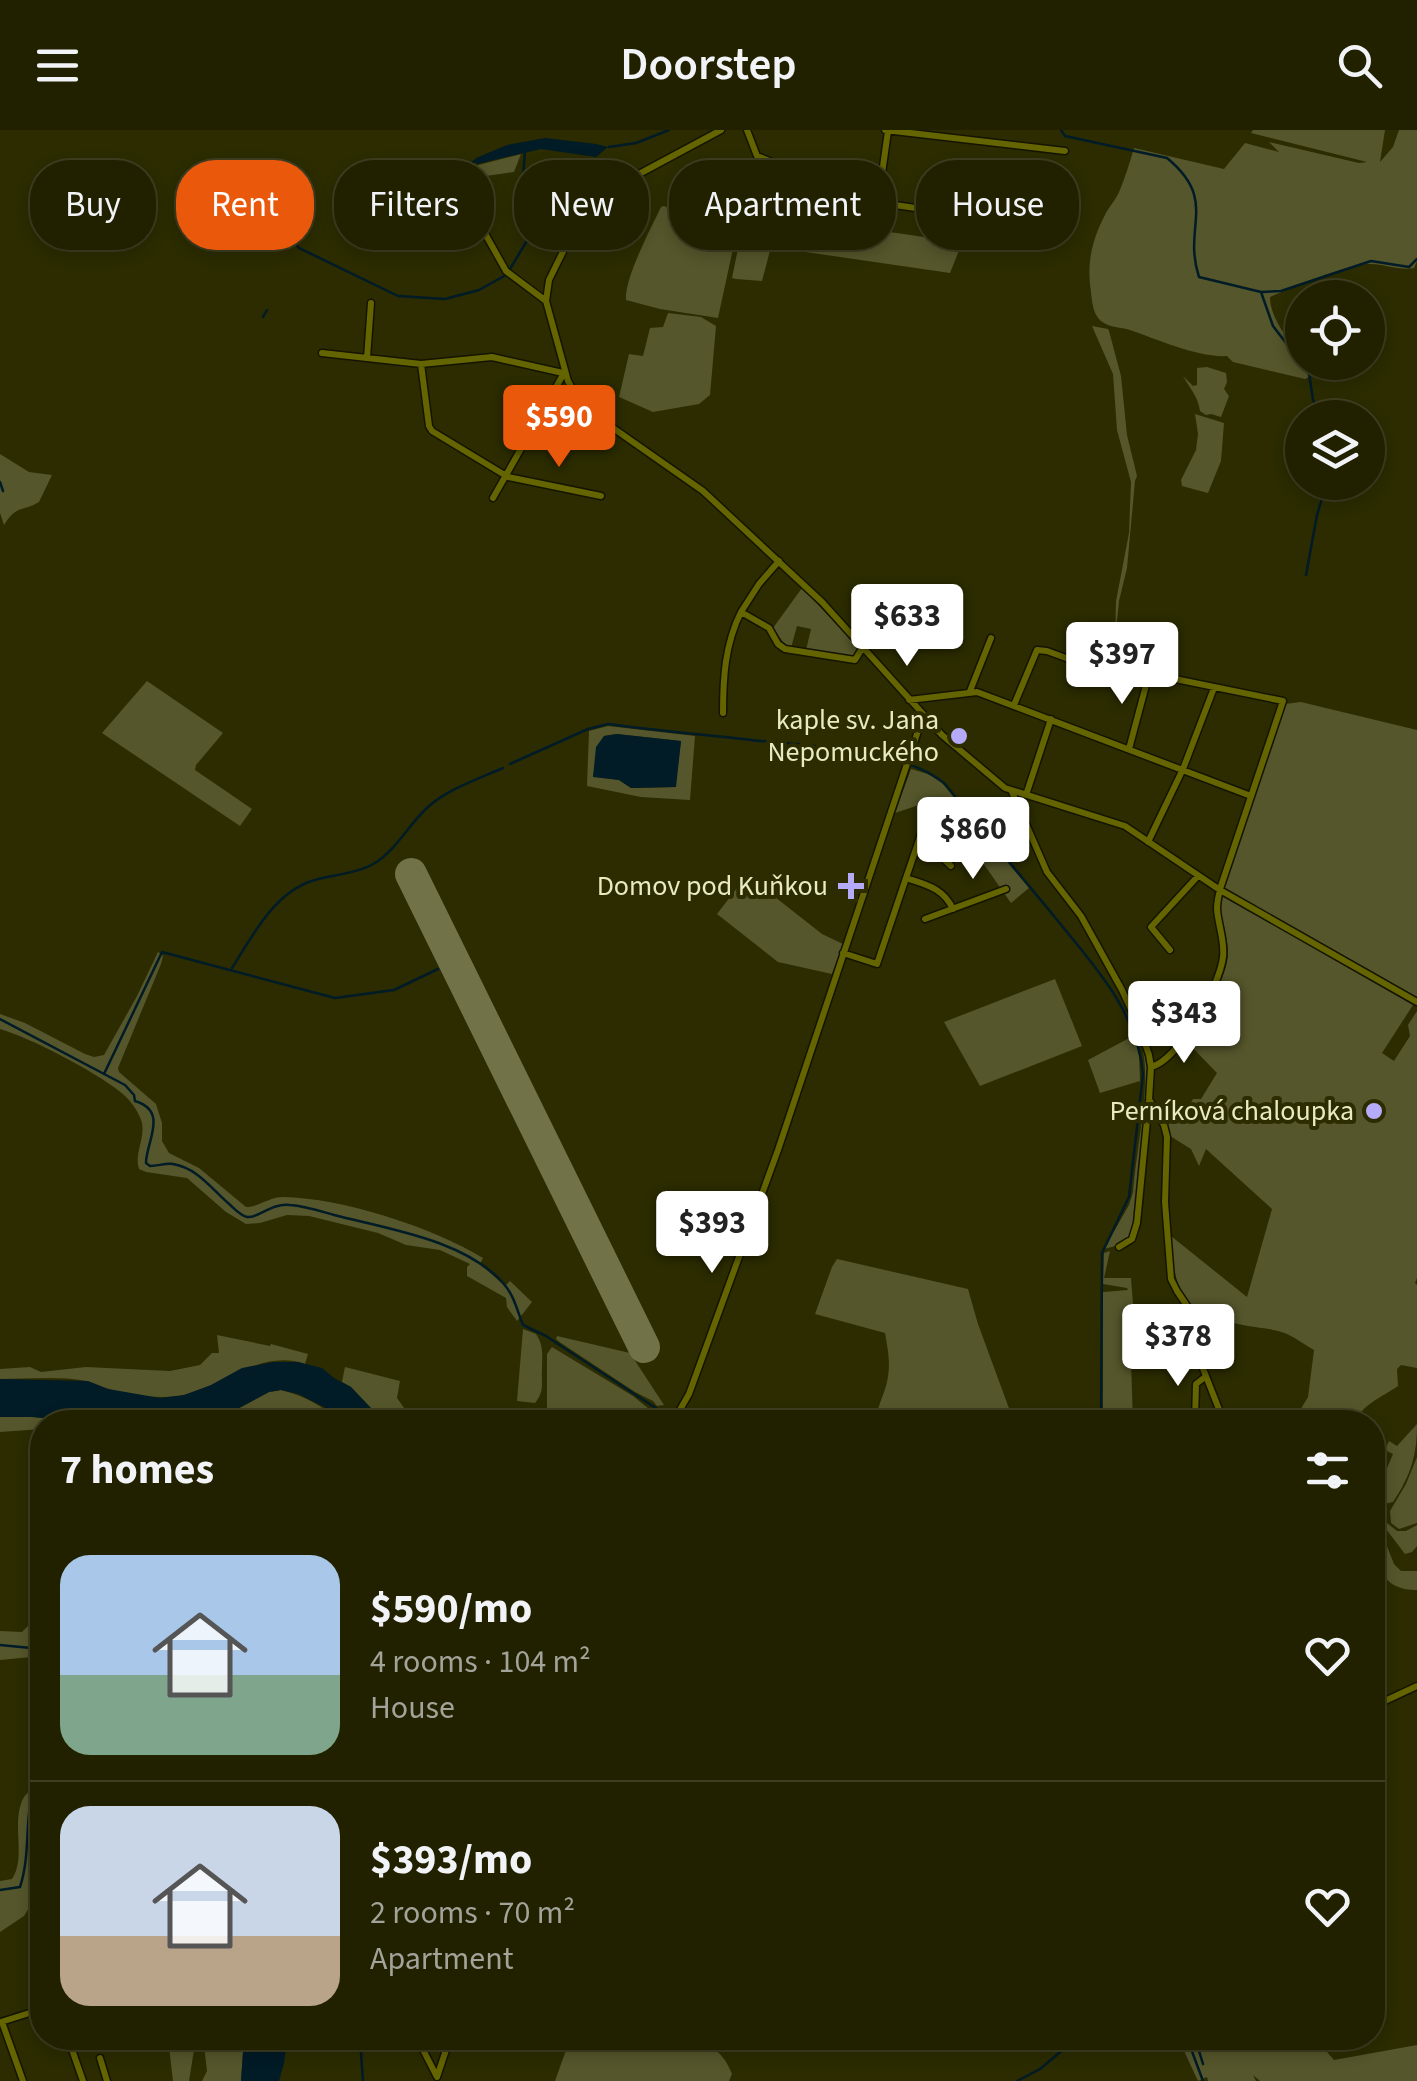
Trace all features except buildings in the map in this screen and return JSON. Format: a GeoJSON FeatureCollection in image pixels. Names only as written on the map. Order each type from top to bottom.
{"type":"FeatureCollection","features":[{"type":"Feature","properties":{"kind":"street"},"geometry":{"type":"LineString","coordinates":[[721,130],[589,203],[549,280],[546,301],[564,373],[575,394],[600,420],[703,491],[779,560],[822,602],[923,716],[985,774],[1012,791],[1115,822],[1220,890],[1417,1002]]}},
{"type":"Feature","properties":{"kind":"street"},"geometry":{"type":"LineString","coordinates":[[747,130],[757,156],[767,160]]}},
{"type":"Feature","properties":{"kind":"street"},"geometry":{"type":"LineString","coordinates":[[883,160],[886,130],[1066,151]]}},
{"type":"Feature","properties":{"kind":"street"},"geometry":{"type":"LineString","coordinates":[[494,250],[508,273],[546,301]]}},
{"type":"Feature","properties":{"kind":"street"},"geometry":{"type":"LineString","coordinates":[[367,358],[371,302]]}},
{"type":"Feature","properties":{"kind":"street"},"geometry":{"type":"LineString","coordinates":[[322,353],[420,364],[492,357],[564,373]]}},
{"type":"Feature","properties":{"kind":"street"},"geometry":{"type":"LineString","coordinates":[[420,364],[429,428],[505,476],[601,496]]}},
{"type":"Feature","properties":{"kind":"street"},"geometry":{"type":"LineString","coordinates":[[493,498],[564,373]]}},
{"type":"Feature","properties":{"kind":"street"},"geometry":{"type":"LineString","coordinates":[[723,714],[727,652],[741,612],[779,560]]}},
{"type":"Feature","properties":{"kind":"street"},"geometry":{"type":"LineString","coordinates":[[741,612],[769,628],[784,649],[856,660],[863,647]]}},
{"type":"Feature","properties":{"kind":"street"},"geometry":{"type":"LineString","coordinates":[[970,691],[991,638]]}},
{"type":"Feature","properties":{"kind":"street"},"geometry":{"type":"LineString","coordinates":[[1014,705],[1037,650],[1096,669],[1126,670],[1284,701],[1220,890],[1217,910],[1223,963],[1182,1042],[1160,1064],[1151,1067]]}},
{"type":"Feature","properties":{"kind":"street"},"geometry":{"type":"LineString","coordinates":[[1129,749],[1149,674]]}},
{"type":"Feature","properties":{"kind":"street"},"geometry":{"type":"LineString","coordinates":[[1148,842],[1183,770],[1214,688]]}},
{"type":"Feature","properties":{"kind":"street"},"geometry":{"type":"LineString","coordinates":[[909,700],[978,692],[1251,796]]}},
{"type":"Feature","properties":{"kind":"street"},"geometry":{"type":"LineString","coordinates":[[680,1410],[762,1194],[923,716]]}},
{"type":"Feature","properties":{"kind":"street"},"geometry":{"type":"LineString","coordinates":[[1026,796],[1051,719]]}},
{"type":"Feature","properties":{"kind":"street"},"geometry":{"type":"LineString","coordinates":[[1012,791],[1047,872],[1081,916],[1130,1005],[1151,1067],[1137,1223],[1132,1239],[1119,1247]]}},
{"type":"Feature","properties":{"kind":"street"},"geometry":{"type":"LineString","coordinates":[[843,953],[877,964],[924,824]]}},
{"type":"Feature","properties":{"kind":"street"},"geometry":{"type":"LineString","coordinates":[[919,840],[951,866]]}},
{"type":"Feature","properties":{"kind":"street"},"geometry":{"type":"LineString","coordinates":[[1170,950],[1151,927],[1198,876]]}},
{"type":"Feature","properties":{"kind":"street"},"geometry":{"type":"LineString","coordinates":[[906,878],[940,890],[954,909]]}},
{"type":"Feature","properties":{"kind":"street"},"geometry":{"type":"LineString","coordinates":[[925,919],[1006,889]]}},
{"type":"Feature","properties":{"kind":"street"},"geometry":{"type":"LineString","coordinates":[[1149,1100],[1167,1137],[1165,1202],[1171,1279],[1198,1322],[1199,1359],[1219,1410]]}},
{"type":"Feature","properties":{"kind":"street"},"geometry":{"type":"LineString","coordinates":[[1195,1410],[1196,1384],[1205,1377]]}},
{"type":"Feature","properties":{"kind":"street"},"geometry":{"type":"LineString","coordinates":[[1385,1701],[1417,1686]]}},
{"type":"Feature","properties":{"kind":"street"},"geometry":{"type":"LineString","coordinates":[[23,2081],[1,2022],[30,2013]]}},
{"type":"Feature","properties":{"kind":"street"},"geometry":{"type":"LineString","coordinates":[[72,2050],[82,2081]]}},
{"type":"Feature","properties":{"kind":"street"},"geometry":{"type":"LineString","coordinates":[[423,2050],[437,2079]]}},
{"type":"Feature","properties":{"kind":"street"},"geometry":{"type":"LineString","coordinates":[[437,2079],[446,2050]]}},
{"type":"Feature","properties":{"kind":"street"},"geometry":{"type":"LineString","coordinates":[[100,2058],[107,2081]]}},
{"type":"Feature","properties":{"kind":"shaded area"},"geometry":{"type":"Polygon","coordinates":[[[1385,130],[1380,162],[1393,147],[1399,130],[1417,130],[1414,268],[1373,264],[1311,280],[1285,280],[1285,291],[1270,297],[1273,313],[1285,334],[1285,374],[1108,325],[1098,318],[1092,304],[1089,270],[1094,240],[1119,192],[1134,148],[1224,169],[1245,143],[1279,152],[1269,142],[1367,162],[1251,133],[1385,130]]]}},
{"type":"Feature","properties":{"kind":"shaded area"},"geometry":{"type":"Polygon","coordinates":[[[521,154],[519,160],[514,160],[514,172],[494,175],[494,161],[521,154]]]}},
{"type":"Feature","properties":{"kind":"shaded area"},"geometry":{"type":"Polygon","coordinates":[[[661,207],[669,208],[669,250],[733,250],[718,318],[626,300],[634,267],[642,250],[649,250],[649,234],[661,207]]]}},
{"type":"Feature","properties":{"kind":"shaded area"},"geometry":{"type":"Polygon","coordinates":[[[896,233],[916,236],[916,250],[959,250],[950,273],[792,250],[896,250],[896,233]]]}},
{"type":"Feature","properties":{"kind":"shaded area"},"geometry":{"type":"Polygon","coordinates":[[[738,250],[770,250],[762,281],[732,278],[738,250]]]}},
{"type":"Feature","properties":{"kind":"shaded area"},"geometry":{"type":"Polygon","coordinates":[[[668,313],[701,317],[716,326],[710,395],[699,404],[653,412],[619,397],[629,354],[643,356],[650,328],[663,327],[668,313]]]}},
{"type":"Feature","properties":{"kind":"shaded area"},"geometry":{"type":"Polygon","coordinates":[[[1092,326],[1109,331],[1121,376],[1127,435],[1137,476],[1115,642],[1116,601],[1129,533],[1131,482],[1117,430],[1113,374],[1092,326]]]}},
{"type":"Feature","properties":{"kind":"shaded area"},"geometry":{"type":"Polygon","coordinates":[[[1197,368],[1226,373],[1224,389],[1229,396],[1221,417],[1200,411],[1183,376],[1193,386],[1197,385],[1197,368]]]}},
{"type":"Feature","properties":{"kind":"shaded area"},"geometry":{"type":"Polygon","coordinates":[[[1195,414],[1224,423],[1221,461],[1208,493],[1182,486],[1181,480],[1196,450],[1195,414]]]}},
{"type":"Feature","properties":{"kind":"shaded area"},"geometry":{"type":"Polygon","coordinates":[[[0,454],[29,472],[52,475],[39,502],[17,511],[4,525],[0,513],[0,454]]]}},
{"type":"Feature","properties":{"kind":"shaded area"},"geometry":{"type":"Polygon","coordinates":[[[802,588],[857,646],[855,657],[806,650],[811,629],[797,626],[791,648],[783,642],[773,628],[802,588]]]}},
{"type":"Feature","properties":{"kind":"shaded area"},"geometry":{"type":"Polygon","coordinates":[[[147,681],[223,733],[195,770],[252,809],[240,826],[102,733],[147,681]]]}},
{"type":"Feature","properties":{"kind":"shaded area"},"geometry":{"type":"Polygon","coordinates":[[[1301,702],[1417,730],[1417,997],[1223,888],[1285,704],[1301,702]]]}},
{"type":"Feature","properties":{"kind":"shaded area"},"geometry":{"type":"Polygon","coordinates":[[[608,726],[695,736],[690,800],[641,797],[587,786],[589,731],[608,726]],[[604,736],[593,776],[619,780],[631,788],[675,787],[681,741],[604,736]]]}},
{"type":"Feature","properties":{"kind":"shaded area"},"geometry":{"type":"Polygon","coordinates":[[[911,769],[942,783],[1029,888],[1011,903],[934,800],[895,813],[911,769]]]}},
{"type":"Feature","properties":{"kind":"shaded area"},"geometry":{"type":"Polygon","coordinates":[[[747,875],[822,934],[843,944],[832,974],[778,962],[717,914],[747,875]]]}},
{"type":"Feature","properties":{"kind":"shaded area"},"geometry":{"type":"Polygon","coordinates":[[[1223,896],[1413,1005],[1382,1053],[1394,1061],[1410,1036],[1408,1025],[1417,1011],[1417,1368],[1401,1365],[1397,1369],[1398,1386],[1364,1410],[1300,1410],[1308,1397],[1314,1350],[1283,1332],[1227,1321],[1197,1309],[1187,1300],[1175,1275],[1171,1236],[1247,1297],[1272,1209],[1206,1149],[1199,1166],[1191,1149],[1170,1136],[1167,1121],[1178,1123],[1193,1099],[1201,1099],[1217,1073],[1186,1041],[1219,986],[1227,962],[1223,896]]]}},
{"type":"Feature","properties":{"kind":"shaded area"},"geometry":{"type":"Polygon","coordinates":[[[158,952],[163,956],[161,964],[118,1068],[156,1104],[162,1141],[169,1153],[199,1168],[246,1207],[283,1197],[332,1203],[386,1216],[462,1247],[483,1258],[480,1264],[505,1286],[510,1281],[532,1302],[517,1321],[506,1298],[467,1276],[470,1264],[440,1250],[406,1245],[378,1233],[309,1216],[287,1215],[246,1224],[187,1178],[139,1169],[142,1123],[126,1097],[62,1056],[0,1029],[0,1014],[85,1054],[104,1055],[158,952]]]}},
{"type":"Feature","properties":{"kind":"shaded area"},"geometry":{"type":"Polygon","coordinates":[[[1104,963],[1130,1008],[1144,1047],[1148,1072],[1132,1234],[1123,1244],[1104,1249],[1133,1192],[1145,1072],[1138,1035],[1104,963]]]}},
{"type":"Feature","properties":{"kind":"shaded area"},"geometry":{"type":"Polygon","coordinates":[[[1055,979],[1082,1046],[980,1086],[944,1022],[1055,979]]]}},
{"type":"Feature","properties":{"kind":"shaded area"},"geometry":{"type":"Polygon","coordinates":[[[1133,1036],[1139,1053],[1140,1081],[1100,1093],[1088,1060],[1133,1036]]]}},
{"type":"Feature","properties":{"kind":"shaded area"},"geometry":{"type":"Polygon","coordinates":[[[1110,1251],[1104,1278],[1131,1278],[1135,1329],[1130,1330],[1133,1410],[1103,1410],[1103,1292],[1128,1290],[1103,1284],[1104,1253],[1110,1251]]]}},
{"type":"Feature","properties":{"kind":"shaded area"},"geometry":{"type":"Polygon","coordinates":[[[837,1259],[968,1289],[1010,1410],[878,1410],[888,1375],[885,1333],[815,1314],[837,1259]]]}},
{"type":"Feature","properties":{"kind":"shaded area"},"geometry":{"type":"Polygon","coordinates":[[[523,1329],[536,1334],[541,1347],[542,1387],[535,1403],[517,1401],[523,1329]]]}},
{"type":"Feature","properties":{"kind":"shaded area"},"geometry":{"type":"Polygon","coordinates":[[[217,1335],[308,1354],[305,1364],[272,1361],[195,1392],[170,1397],[126,1393],[76,1379],[0,1379],[0,1369],[30,1367],[41,1372],[86,1367],[170,1371],[200,1365],[212,1353],[219,1353],[217,1335]]]}},
{"type":"Feature","properties":{"kind":"shaded area"},"geometry":{"type":"Polygon","coordinates":[[[557,1336],[630,1353],[664,1405],[657,1406],[635,1392],[561,1343],[557,1336]]]}},
{"type":"Feature","properties":{"kind":"shaded area"},"geometry":{"type":"Polygon","coordinates":[[[552,1347],[650,1410],[547,1410],[547,1354],[552,1347]]]}},
{"type":"Feature","properties":{"kind":"shaded area"},"geometry":{"type":"Polygon","coordinates":[[[345,1367],[400,1381],[397,1398],[406,1410],[373,1410],[342,1382],[345,1367]]]}},
{"type":"Feature","properties":{"kind":"shaded area"},"geometry":{"type":"Polygon","coordinates":[[[281,1390],[298,1395],[325,1410],[235,1410],[281,1390]]]}},
{"type":"Feature","properties":{"kind":"shaded area"},"geometry":{"type":"Polygon","coordinates":[[[0,1417],[30,1417],[30,1430],[0,1432],[0,1417]]]}},
{"type":"Feature","properties":{"kind":"shaded area"},"geometry":{"type":"Polygon","coordinates":[[[1417,1424],[1412,1464],[1393,1502],[1385,1504],[1385,1473],[1393,1454],[1385,1450],[1389,1441],[1397,1446],[1417,1424]]]}},
{"type":"Feature","properties":{"kind":"shaded area"},"geometry":{"type":"Polygon","coordinates":[[[1417,1457],[1417,1523],[1399,1529],[1391,1523],[1390,1511],[1417,1457]]]}},
{"type":"Feature","properties":{"kind":"shaded area"},"geometry":{"type":"Polygon","coordinates":[[[1385,1519],[1397,1531],[1417,1525],[1417,1546],[1405,1554],[1386,1529],[1385,1519]]]}},
{"type":"Feature","properties":{"kind":"shaded area"},"geometry":{"type":"Polygon","coordinates":[[[1385,1541],[1401,1571],[1417,1571],[1417,1590],[1399,1587],[1386,1577],[1385,1541]]]}},
{"type":"Feature","properties":{"kind":"shaded area"},"geometry":{"type":"Polygon","coordinates":[[[30,1624],[30,1657],[0,1660],[0,1631],[22,1632],[30,1624]]]}},
{"type":"Feature","properties":{"kind":"shaded area"},"geometry":{"type":"Polygon","coordinates":[[[30,1791],[29,1908],[0,1932],[0,1881],[12,1879],[16,1870],[18,1817],[30,1791]]]}},
{"type":"Feature","properties":{"kind":"shaded area"},"geometry":{"type":"Polygon","coordinates":[[[1417,2045],[1417,2081],[1260,2081],[1253,2075],[1256,2081],[1208,2081],[1207,2077],[1198,2081],[1184,2050],[1325,2050],[1334,2060],[1417,2045]]]}},
{"type":"Feature","properties":{"kind":"shaded area"},"geometry":{"type":"Polygon","coordinates":[[[169,2050],[194,2050],[189,2081],[173,2081],[169,2050]]]}},
{"type":"Feature","properties":{"kind":"shaded area"},"geometry":{"type":"Polygon","coordinates":[[[204,2050],[243,2050],[241,2081],[202,2081],[207,2071],[204,2050]]]}},
{"type":"Feature","properties":{"kind":"shaded area"},"geometry":{"type":"Polygon","coordinates":[[[566,2050],[715,2050],[732,2074],[729,2081],[555,2081],[566,2050]]]}},
{"type":"Feature","properties":{"kind":"water"},"geometry":{"type":"Polygon","coordinates":[[[545,138],[608,147],[596,157],[541,149],[494,160],[475,160],[507,145],[545,138]]]}},
{"type":"Feature","properties":{"kind":"water"},"geometry":{"type":"Polygon","coordinates":[[[604,736],[681,741],[676,787],[631,788],[619,780],[593,777],[596,747],[604,736]]]}},
{"type":"Feature","properties":{"kind":"water"},"geometry":{"type":"Polygon","coordinates":[[[298,1362],[322,1368],[351,1387],[373,1410],[327,1410],[298,1394],[281,1390],[235,1410],[30,1410],[30,1417],[0,1417],[0,1379],[88,1381],[108,1389],[160,1398],[184,1395],[242,1368],[298,1362]]]}},
{"type":"Feature","properties":{"kind":"water"},"geometry":{"type":"Polygon","coordinates":[[[243,2050],[286,2050],[279,2081],[241,2081],[243,2050]]]}},
{"type":"Feature","properties":{"kind":"waterway"},"geometry":{"type":"LineString","coordinates":[[609,147],[636,143],[669,130]]}},
{"type":"Feature","properties":{"kind":"waterway"},"geometry":{"type":"LineString","coordinates":[[1061,130],[1065,136],[1167,158],[1183,173],[1195,201],[1194,243],[1199,277],[1261,292],[1281,291],[1371,261],[1409,267],[1417,259]]}},
{"type":"Feature","properties":{"kind":"waterway"},"geometry":{"type":"LineString","coordinates":[[510,269],[534,225],[523,177],[525,150]]}},
{"type":"Feature","properties":{"kind":"waterway"},"geometry":{"type":"LineString","coordinates":[[303,250],[398,296],[445,299],[479,290],[506,275]]}},
{"type":"Feature","properties":{"kind":"waterway"},"geometry":{"type":"LineString","coordinates":[[1261,292],[1273,326],[1309,373],[1313,400]]}},
{"type":"Feature","properties":{"kind":"waterway"},"geometry":{"type":"LineString","coordinates":[[263,317],[267,310]]}},
{"type":"Feature","properties":{"kind":"waterway"},"geometry":{"type":"LineString","coordinates":[[0,482],[3,491]]}},
{"type":"Feature","properties":{"kind":"waterway"},"geometry":{"type":"LineString","coordinates":[[1306,575],[1322,500]]}},
{"type":"Feature","properties":{"kind":"waterway"},"geometry":{"type":"LineString","coordinates":[[510,764],[608,724],[858,752],[907,764],[945,784],[1109,986],[1132,1028],[1139,1051],[1143,1075],[1129,1197],[1102,1253],[1101,1410]]}},
{"type":"Feature","properties":{"kind":"waterway"},"geometry":{"type":"LineString","coordinates":[[232,968],[266,916],[288,894],[315,880],[375,863],[436,801],[503,768]]}},
{"type":"Feature","properties":{"kind":"waterway"},"geometry":{"type":"LineString","coordinates":[[104,1074],[162,952],[335,998],[394,990],[438,969]]}},
{"type":"Feature","properties":{"kind":"waterway"},"geometry":{"type":"LineString","coordinates":[[0,1019],[125,1085],[135,1101],[151,1112],[153,1128],[146,1163],[150,1166],[173,1164],[189,1170],[247,1217],[283,1205],[301,1206],[401,1231],[468,1256],[507,1288],[523,1325],[659,1410]]}},
{"type":"Feature","properties":{"kind":"waterway"},"geometry":{"type":"LineString","coordinates":[[0,1645],[30,1648]]}},
{"type":"Feature","properties":{"kind":"waterway"},"geometry":{"type":"LineString","coordinates":[[0,1890],[20,1887],[30,1805]]}},
{"type":"Feature","properties":{"kind":"waterway"},"geometry":{"type":"LineString","coordinates":[[361,2050],[363,2081]]}},
{"type":"Feature","properties":{"kind":"waterway"},"geometry":{"type":"LineString","coordinates":[[1017,2081],[1063,2050]]}},
{"type":"Feature","properties":{"kind":"waterway"},"geometry":{"type":"LineString","coordinates":[[1191,2050],[1203,2081]]}},
{"type":"Feature","properties":{"kind":"waterway"},"geometry":{"type":"LineString","coordinates":[[1199,2050],[1203,2064]]}},
{"type":"Feature","properties":{"kind":"runway"},"geometry":{"type":"LineString","coordinates":[[411,874],[644,1347]]}},
{"type":"Feature","properties":{"kind":"place","name":"kaple sv. Jana Nepomuckého"},"geometry":{"type":"Point","coordinates":[959,736]}},
{"type":"Feature","properties":{"kind":"place","name":"Domov pod Kuňkou"},"geometry":{"type":"Point","coordinates":[851,886]}},
{"type":"Feature","properties":{"kind":"place","name":"Perníková chaloupka"},"geometry":{"type":"Point","coordinates":[1374,1111]}}]}
